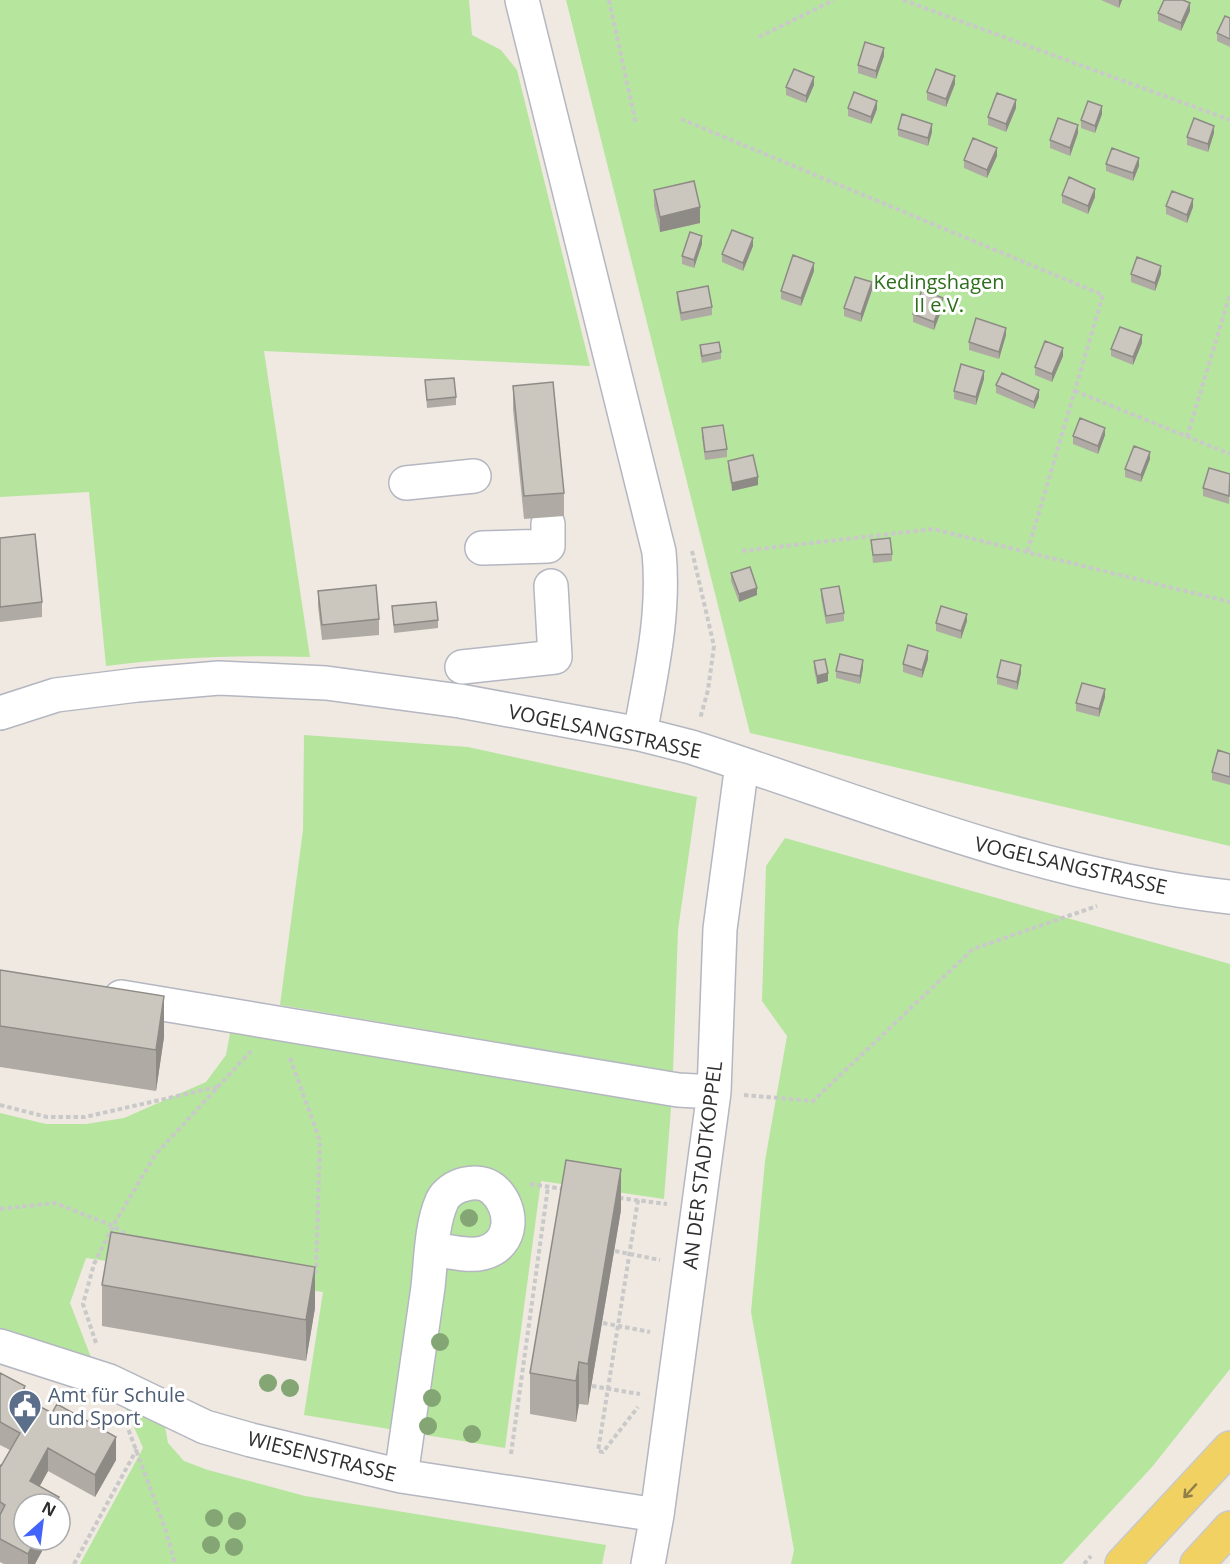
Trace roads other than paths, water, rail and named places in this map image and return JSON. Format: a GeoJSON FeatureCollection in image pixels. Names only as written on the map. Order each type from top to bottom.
{"type":"FeatureCollection","features":[{"type":"Feature","properties":{"kind":"main road"},"geometry":{"type":"LineString","coordinates":[[1122,1564],[1230,1448]]}},
{"type":"Feature","properties":{"kind":"main road"},"geometry":{"type":"LineString","coordinates":[[1197,1564],[1230,1528]]}},
{"type":"Feature","properties":{"kind":"street"},"geometry":{"type":"LineString","coordinates":[[522,0],[659,552],[662,591],[660,622],[640,734]]}},
{"type":"Feature","properties":{"kind":"street"},"geometry":{"type":"LineString","coordinates":[[406,483],[474,476]]}},
{"type":"Feature","properties":{"kind":"street"},"geometry":{"type":"LineString","coordinates":[[482,548],[548,546],[548,524]]}},
{"type":"Feature","properties":{"kind":"street"},"geometry":{"type":"LineString","coordinates":[[460,701],[462,656],[555,657],[551,586]]}},
{"type":"Feature","properties":{"kind":"street","name":"VOGELSANGSTRASSE"},"geometry":{"type":"LineString","coordinates":[[0,713],[56,695],[137,684],[219,678],[326,683],[460,701],[640,734],[742,764],[992,849],[1108,878],[1230,897]]}},
{"type":"Feature","properties":{"kind":"street","name":"AN DER STADTKOPPEL"},"geometry":{"type":"LineString","coordinates":[[648,1564],[657,1515],[714,1092],[720,929],[742,764]]}},
{"type":"Feature","properties":{"kind":"street"},"geometry":{"type":"LineString","coordinates":[[93,993],[678,1090],[714,1092]]}},
{"type":"Feature","properties":{"kind":"street"},"geometry":{"type":"LineString","coordinates":[[401,1476],[433,1249],[443,1199],[456,1187],[473,1183],[490,1186],[503,1197],[510,1213],[508,1231],[498,1245],[483,1253],[433,1249]]}},
{"type":"Feature","properties":{"kind":"street","name":"WIESENSTRASSE"},"geometry":{"type":"LineString","coordinates":[[0,1346],[109,1381],[205,1427],[401,1476],[657,1515]]}},
{"type":"Feature","properties":{"kind":"place","name":"Amt für Schule und Sport"},"geometry":{"type":"Point","coordinates":[25,1435]}},
{"type":"Feature","properties":{"kind":"park label","name":"Kedingshagen II e.V."},"geometry":{"type":"Point","coordinates":[939,292]}}]}
